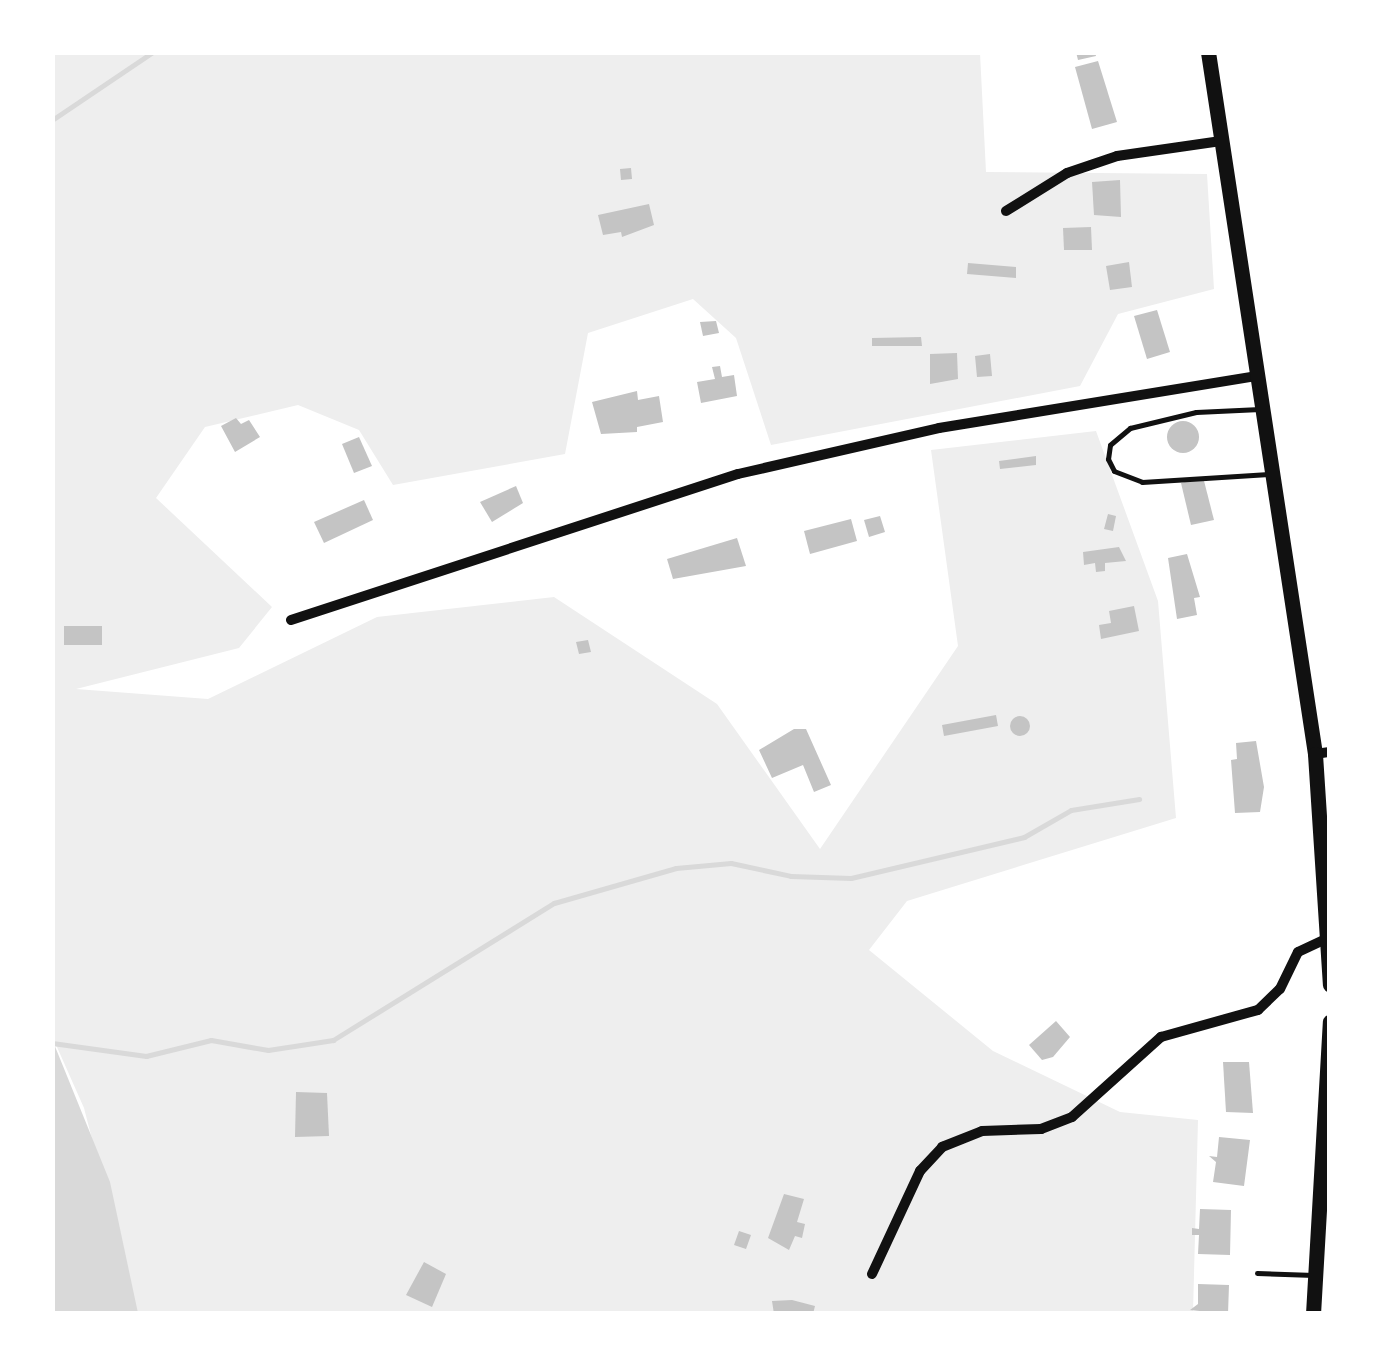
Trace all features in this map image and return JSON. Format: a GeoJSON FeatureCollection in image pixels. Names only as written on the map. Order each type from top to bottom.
{"type":"FeatureCollection","features":[{"type":"Feature","properties":{"kind":"main road"},"geometry":{"type":"LineString","coordinates":[[1208,52],[1261,409],[1322,753],[1330,985]]}},
{"type":"Feature","properties":{"kind":"main road"},"geometry":{"type":"LineString","coordinates":[[1314,1314],[1330,1021]]}},
{"type":"Feature","properties":{"kind":"street"},"geometry":{"type":"LineString","coordinates":[[1006,211],[1067,173],[1116,156],[1221,141]]}},
{"type":"Feature","properties":{"kind":"street"},"geometry":{"type":"LineString","coordinates":[[292,620],[738,474],[939,428],[1256,376]]}},
{"type":"Feature","properties":{"kind":"street"},"geometry":{"type":"LineString","coordinates":[[872,1274],[920,1171],[942,1147],[982,1131],[1041,1129],[1072,1117],[1161,1038],[1258,1010],[1280,989],[1298,952],[1328,938]]}},
{"type":"Feature","properties":{"kind":"lane"},"geometry":{"type":"LineString","coordinates":[[1261,409],[1196,412],[1130,428],[1110,445],[1108,459],[1114,471],[1142,482],[1272,474]]}},
{"type":"Feature","properties":{"kind":"lane"},"geometry":{"type":"LineString","coordinates":[[1257,1273],[1317,1275]]}},
{"type":"Feature","properties":{"kind":"shaded area"},"geometry":{"type":"Polygon","coordinates":[[[52,53],[980,53],[986,172],[1207,174],[1214,289],[1118,314],[1080,386],[771,445],[736,338],[693,299],[588,333],[565,454],[393,485],[359,430],[298,405],[205,427],[156,498],[272,607],[239,648],[76,689],[208,699],[377,617],[554,597],[717,704],[820,849],[958,646],[931,450],[1096,431],[1158,601],[1176,818],[907,901],[869,950],[993,1051],[1120,1112],[1198,1120],[1193,1313],[137,1313],[84,1108],[53,1038],[52,53]]]}},
{"type":"Feature","properties":{"kind":"shaded area"},"geometry":{"type":"Polygon","coordinates":[[[52,1039],[110,1182],[138,1313],[53,1313],[52,1039]]]}},
{"type":"Feature","properties":{"kind":"building"},"geometry":{"type":"Polygon","coordinates":[[[1076,52],[1095,52],[1096,56],[1078,60],[1076,52]]]}},
{"type":"Feature","properties":{"kind":"building"},"geometry":{"type":"Polygon","coordinates":[[[1098,61],[1117,122],[1092,129],[1075,67],[1098,61]]]}},
{"type":"Feature","properties":{"kind":"building"},"geometry":{"type":"Polygon","coordinates":[[[631,168],[632,179],[621,180],[620,169],[631,168]]]}},
{"type":"Feature","properties":{"kind":"building"},"geometry":{"type":"Polygon","coordinates":[[[1120,180],[1121,217],[1094,215],[1092,182],[1120,180]]]}},
{"type":"Feature","properties":{"kind":"building"},"geometry":{"type":"Polygon","coordinates":[[[649,204],[654,225],[622,237],[621,232],[603,235],[598,215],[649,204]]]}},
{"type":"Feature","properties":{"kind":"building"},"geometry":{"type":"Polygon","coordinates":[[[1091,227],[1092,250],[1064,250],[1063,228],[1091,227]]]}},
{"type":"Feature","properties":{"kind":"building"},"geometry":{"type":"Polygon","coordinates":[[[1129,262],[1132,287],[1110,290],[1106,266],[1129,262]]]}},
{"type":"Feature","properties":{"kind":"building"},"geometry":{"type":"Polygon","coordinates":[[[968,263],[1016,267],[1016,278],[967,274],[968,263]]]}},
{"type":"Feature","properties":{"kind":"building"},"geometry":{"type":"Polygon","coordinates":[[[1157,310],[1170,352],[1147,359],[1134,316],[1157,310]]]}},
{"type":"Feature","properties":{"kind":"building"},"geometry":{"type":"Polygon","coordinates":[[[716,321],[719,333],[703,336],[700,322],[716,321]]]}},
{"type":"Feature","properties":{"kind":"building"},"geometry":{"type":"Polygon","coordinates":[[[921,337],[922,346],[872,346],[872,338],[921,337]]]}},
{"type":"Feature","properties":{"kind":"building"},"geometry":{"type":"Polygon","coordinates":[[[957,353],[958,379],[930,384],[930,354],[957,353]]]}},
{"type":"Feature","properties":{"kind":"building"},"geometry":{"type":"Polygon","coordinates":[[[990,354],[992,376],[977,377],[975,356],[990,354]]]}},
{"type":"Feature","properties":{"kind":"building"},"geometry":{"type":"Polygon","coordinates":[[[720,366],[722,377],[734,375],[737,396],[701,403],[697,382],[715,379],[712,367],[720,366]]]}},
{"type":"Feature","properties":{"kind":"building"},"geometry":{"type":"Polygon","coordinates":[[[637,391],[638,400],[659,396],[663,422],[637,427],[637,432],[601,434],[592,402],[637,391]]]}},
{"type":"Feature","properties":{"kind":"building"},"geometry":{"type":"Polygon","coordinates":[[[236,418],[241,424],[249,420],[260,437],[235,452],[221,426],[236,418]]]}},
{"type":"Feature","properties":{"kind":"building"},"geometry":{"type":"Polygon","coordinates":[[[1183,421],[1195,425],[1199,437],[1195,449],[1183,453],[1171,449],[1167,437],[1171,425],[1183,421]]]}},
{"type":"Feature","properties":{"kind":"building"},"geometry":{"type":"Polygon","coordinates":[[[359,437],[372,466],[354,473],[342,444],[359,437]]]}},
{"type":"Feature","properties":{"kind":"building"},"geometry":{"type":"Polygon","coordinates":[[[1036,456],[1036,465],[1000,469],[999,461],[1036,456]]]}},
{"type":"Feature","properties":{"kind":"building"},"geometry":{"type":"Polygon","coordinates":[[[1203,477],[1214,520],[1191,525],[1181,483],[1203,477]]]}},
{"type":"Feature","properties":{"kind":"building"},"geometry":{"type":"Polygon","coordinates":[[[516,486],[523,503],[492,522],[480,502],[516,486]]]}},
{"type":"Feature","properties":{"kind":"building"},"geometry":{"type":"Polygon","coordinates":[[[364,500],[373,520],[324,543],[314,522],[364,500]]]}},
{"type":"Feature","properties":{"kind":"building"},"geometry":{"type":"Polygon","coordinates":[[[1108,514],[1116,516],[1113,531],[1104,529],[1108,514]]]}},
{"type":"Feature","properties":{"kind":"building"},"geometry":{"type":"Polygon","coordinates":[[[880,516],[885,532],[869,537],[864,520],[880,516]]]}},
{"type":"Feature","properties":{"kind":"building"},"geometry":{"type":"Polygon","coordinates":[[[851,519],[857,541],[810,554],[804,531],[851,519]]]}},
{"type":"Feature","properties":{"kind":"building"},"geometry":{"type":"Polygon","coordinates":[[[737,538],[746,566],[673,579],[667,559],[737,538]]]}},
{"type":"Feature","properties":{"kind":"building"},"geometry":{"type":"Polygon","coordinates":[[[1119,547],[1126,561],[1105,563],[1105,571],[1096,572],[1095,563],[1084,565],[1083,552],[1119,547]]]}},
{"type":"Feature","properties":{"kind":"building"},"geometry":{"type":"Polygon","coordinates":[[[1187,554],[1200,597],[1194,598],[1197,615],[1177,619],[1168,558],[1187,554]]]}},
{"type":"Feature","properties":{"kind":"building"},"geometry":{"type":"Polygon","coordinates":[[[1134,606],[1139,631],[1101,639],[1099,625],[1111,623],[1109,611],[1134,606]]]}},
{"type":"Feature","properties":{"kind":"building"},"geometry":{"type":"Polygon","coordinates":[[[64,626],[102,626],[102,645],[64,645],[64,626]]]}},
{"type":"Feature","properties":{"kind":"building"},"geometry":{"type":"Polygon","coordinates":[[[588,640],[591,652],[579,654],[576,642],[588,640]]]}},
{"type":"Feature","properties":{"kind":"building"},"geometry":{"type":"Polygon","coordinates":[[[996,715],[998,726],[944,736],[942,725],[996,715]]]}},
{"type":"Feature","properties":{"kind":"building"},"geometry":{"type":"Polygon","coordinates":[[[1020,716],[1030,726],[1020,736],[1010,726],[1020,716]]]}},
{"type":"Feature","properties":{"kind":"building"},"geometry":{"type":"Polygon","coordinates":[[[794,729],[806,729],[831,785],[814,792],[803,765],[772,778],[759,750],[794,729]]]}},
{"type":"Feature","properties":{"kind":"building"},"geometry":{"type":"Polygon","coordinates":[[[1256,741],[1264,787],[1260,812],[1235,813],[1231,760],[1237,759],[1236,743],[1256,741]]]}},
{"type":"Feature","properties":{"kind":"building"},"geometry":{"type":"Polygon","coordinates":[[[1056,1021],[1070,1037],[1053,1057],[1042,1060],[1029,1045],[1056,1021]]]}},
{"type":"Feature","properties":{"kind":"building"},"geometry":{"type":"Polygon","coordinates":[[[1223,1062],[1249,1062],[1253,1113],[1226,1112],[1223,1062]]]}},
{"type":"Feature","properties":{"kind":"building"},"geometry":{"type":"Polygon","coordinates":[[[296,1092],[327,1093],[329,1136],[295,1137],[296,1092]]]}},
{"type":"Feature","properties":{"kind":"building"},"geometry":{"type":"Polygon","coordinates":[[[1219,1137],[1250,1140],[1244,1186],[1213,1182],[1216,1162],[1209,1156],[1217,1157],[1219,1137]]]}},
{"type":"Feature","properties":{"kind":"building"},"geometry":{"type":"Polygon","coordinates":[[[784,1194],[804,1199],[797,1222],[805,1224],[802,1238],[795,1236],[789,1250],[768,1238],[784,1194]]]}},
{"type":"Feature","properties":{"kind":"building"},"geometry":{"type":"Polygon","coordinates":[[[1200,1209],[1231,1210],[1230,1255],[1198,1254],[1199,1235],[1192,1235],[1192,1228],[1199,1229],[1200,1209]]]}},
{"type":"Feature","properties":{"kind":"building"},"geometry":{"type":"Polygon","coordinates":[[[739,1231],[751,1235],[746,1249],[734,1245],[739,1231]]]}},
{"type":"Feature","properties":{"kind":"building"},"geometry":{"type":"Polygon","coordinates":[[[424,1262],[446,1274],[432,1307],[406,1295],[424,1262]]]}},
{"type":"Feature","properties":{"kind":"building"},"geometry":{"type":"Polygon","coordinates":[[[1198,1284],[1229,1285],[1228,1314],[1190,1310],[1198,1304],[1198,1284]]]}},
{"type":"Feature","properties":{"kind":"building"},"geometry":{"type":"Polygon","coordinates":[[[792,1300],[815,1306],[813,1314],[774,1314],[772,1301],[792,1300]]]}},
{"type":"Feature","properties":{"kind":"waterway"},"geometry":{"type":"LineString","coordinates":[[52,120],[153,52]]}},
{"type":"Feature","properties":{"kind":"waterway"},"geometry":{"type":"LineString","coordinates":[[52,1043],[146,1056],[211,1040],[268,1050],[333,1040],[554,903],[676,868],[731,863],[791,876],[851,878],[1024,837],[1071,810],[1139,799]]}}]}
